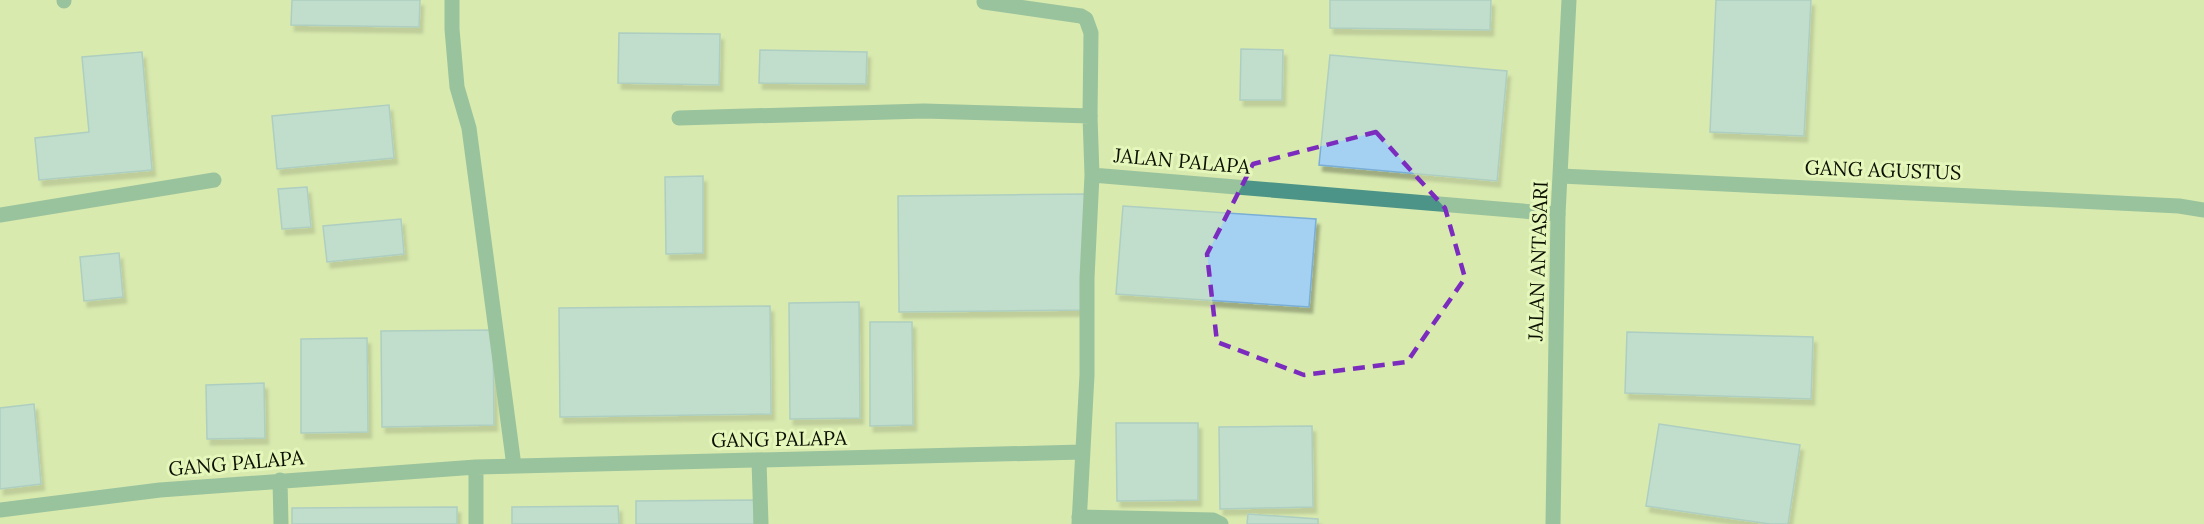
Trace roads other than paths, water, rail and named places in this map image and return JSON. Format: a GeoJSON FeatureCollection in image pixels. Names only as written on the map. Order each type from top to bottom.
{"type":"FeatureCollection","features":[{"type":"Feature","properties":{"kind":"street"},"geometry":{"type":"LineString","coordinates":[[452,0],[456,79],[469,128],[514,466]]}},
{"type":"Feature","properties":{"kind":"street","name":"JALAN ANTASARI"},"geometry":{"type":"LineString","coordinates":[[1553,524],[1558,214],[1569,0]]}},
{"type":"Feature","properties":{"kind":"street","name":"JALAN PALAPA"},"geometry":{"type":"LineString","coordinates":[[984,2],[1081,16],[1086,19],[1091,33],[1092,175],[1558,214]]}},
{"type":"Feature","properties":{"kind":"street"},"geometry":{"type":"LineString","coordinates":[[679,118],[924,111],[1090,116]]}},
{"type":"Feature","properties":{"kind":"street"},"geometry":{"type":"LineString","coordinates":[[1092,175],[1087,278],[1088,375],[1079,521],[1214,520],[1221,524]]}},
{"type":"Feature","properties":{"kind":"street","name":"GANG AGUSTUS"},"geometry":{"type":"LineString","coordinates":[[1561,176],[1975,195],[2179,206],[2204,210]]}},
{"type":"Feature","properties":{"kind":"street"},"geometry":{"type":"LineString","coordinates":[[0,215],[214,180]]}},
{"type":"Feature","properties":{"kind":"street","name":"GANG PALAPA"},"geometry":{"type":"LineString","coordinates":[[0,510],[160,490],[476,467],[1082,452]]}},
{"type":"Feature","properties":{"kind":"street"},"geometry":{"type":"LineString","coordinates":[[759,461],[760,524]]}},
{"type":"Feature","properties":{"kind":"street"},"geometry":{"type":"LineString","coordinates":[[476,467],[476,524]]}},
{"type":"Feature","properties":{"kind":"street"},"geometry":{"type":"LineString","coordinates":[[280,480],[281,524]]}}]}
